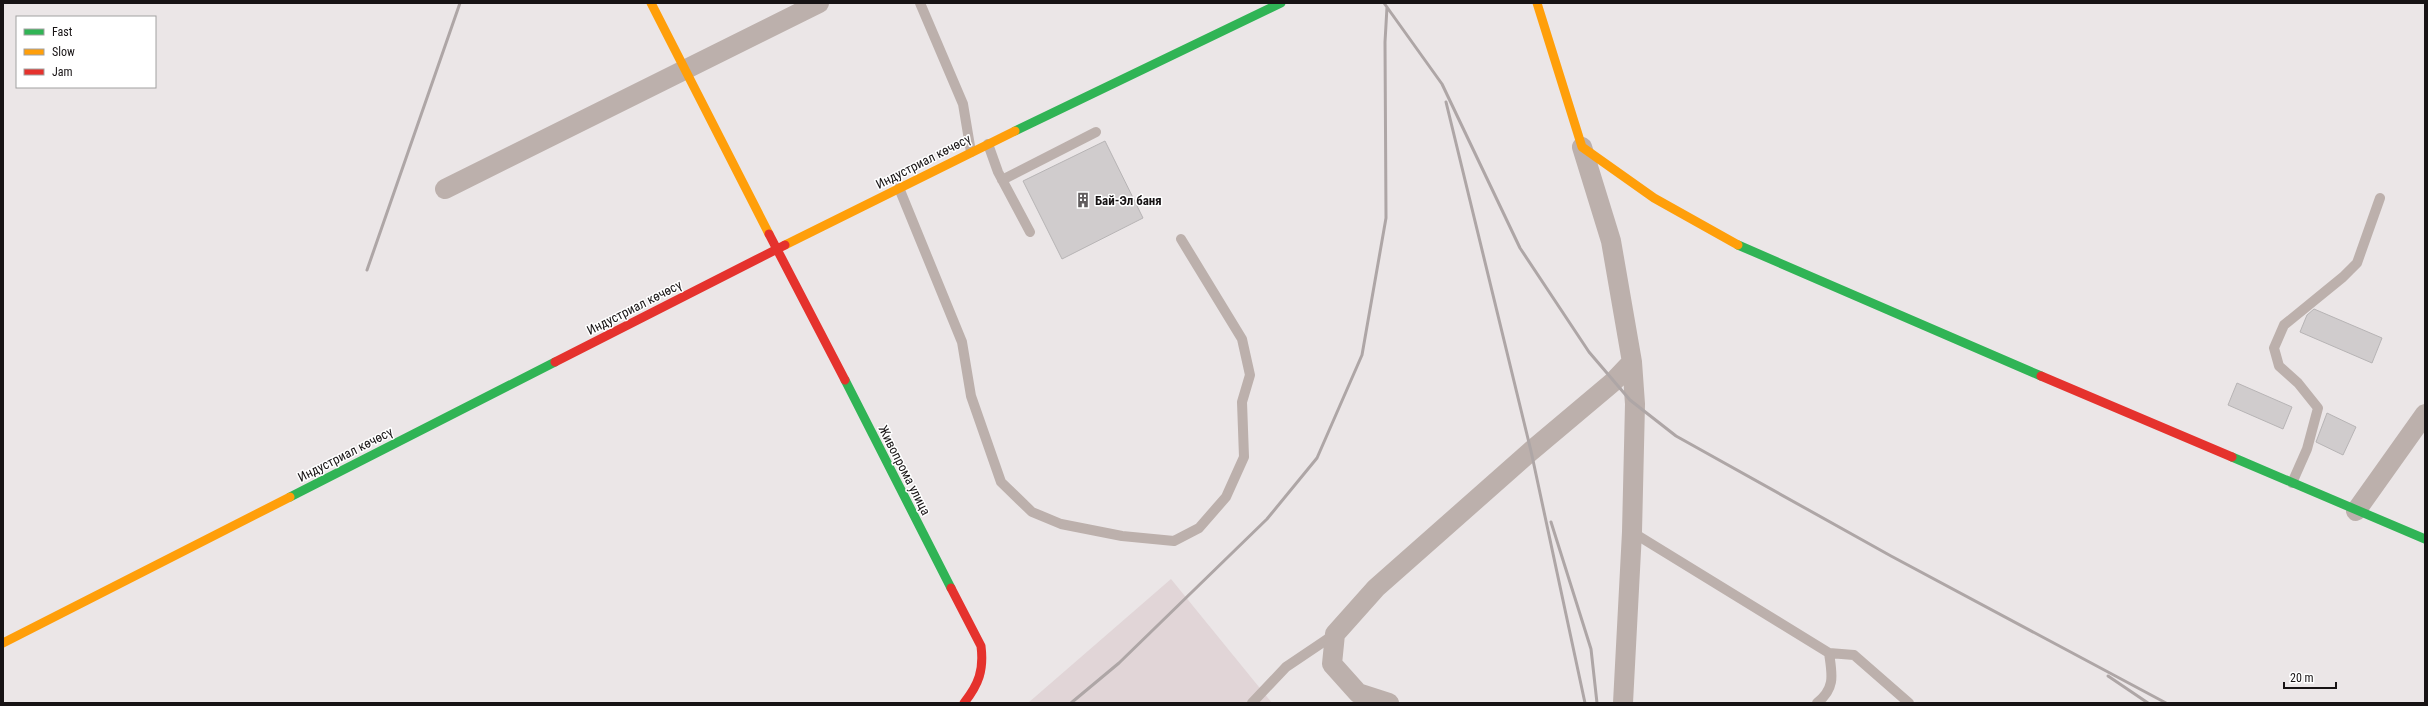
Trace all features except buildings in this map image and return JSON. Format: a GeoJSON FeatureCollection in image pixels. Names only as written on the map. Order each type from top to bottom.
{"type":"FeatureCollection","features":[{"type":"Feature","properties":{"kind":"main road","name":"Живопрома улица"},"geometry":{"type":"LineString","coordinates":[[651,3],[684,70],[981,646],[984,667],[976,688],[964,703]]}},
{"type":"Feature","properties":{"kind":"main road","name":"Индустриал көчөсү"},"geometry":{"type":"LineString","coordinates":[[3,643],[776,249],[971,152],[1281,3]]}},
{"type":"Feature","properties":{"kind":"main road"},"geometry":{"type":"LineString","coordinates":[[1537,3],[1582,147],[1654,198],[1752,253],[2425,539]]}},
{"type":"Feature","properties":{"kind":"street"},"geometry":{"type":"LineString","coordinates":[[445,189],[819,3]]}},
{"type":"Feature","properties":{"kind":"street"},"geometry":{"type":"LineString","coordinates":[[1582,147],[1611,242],[1632,362],[1635,404],[1632,532],[1623,703]]}},
{"type":"Feature","properties":{"kind":"street"},"geometry":{"type":"LineString","coordinates":[[1389,703],[1358,693],[1332,664],[1335,634],[1376,588],[1531,451],[1613,382],[1632,362]]}},
{"type":"Feature","properties":{"kind":"street"},"geometry":{"type":"LineString","coordinates":[[2356,510],[2425,414]]}},
{"type":"Feature","properties":{"kind":"lane"},"geometry":{"type":"LineString","coordinates":[[920,3],[963,104],[971,152]]}},
{"type":"Feature","properties":{"kind":"lane"},"geometry":{"type":"LineString","coordinates":[[1002,180],[1096,132]]}},
{"type":"Feature","properties":{"kind":"lane"},"geometry":{"type":"LineString","coordinates":[[988,144],[1002,180],[1030,232]]}},
{"type":"Feature","properties":{"kind":"lane"},"geometry":{"type":"LineString","coordinates":[[899,188],[962,342],[971,396],[1001,482],[1032,512],[1061,524],[1122,536],[1174,541],[1199,528],[1226,497],[1244,457],[1242,402],[1250,374],[1242,340],[1181,239]]}},
{"type":"Feature","properties":{"kind":"lane"},"geometry":{"type":"LineString","coordinates":[[2292,483],[2307,449],[2318,408],[2298,383],[2279,366],[2274,348],[2284,324],[2344,277],[2357,263],[2380,198]]}},
{"type":"Feature","properties":{"kind":"lane"},"geometry":{"type":"LineString","coordinates":[[1632,532],[1830,653],[1854,655],[1909,703]]}},
{"type":"Feature","properties":{"kind":"lane"},"geometry":{"type":"LineString","coordinates":[[1252,703],[1286,667],[1335,634]]}},
{"type":"Feature","properties":{"kind":"lane"},"geometry":{"type":"LineString","coordinates":[[1823,701],[1833,683],[1830,653]]}},
{"type":"Feature","properties":{"kind":"shaded area"},"geometry":{"type":"Polygon","coordinates":[[[1171,579],[1272,703],[1028,703],[1171,579]]]}},
{"type":"Feature","properties":{"kind":"railway"},"geometry":{"type":"LineString","coordinates":[[367,270],[460,3]]}},
{"type":"Feature","properties":{"kind":"railway"},"geometry":{"type":"LineString","coordinates":[[1384,3],[1442,84],[1520,248],[1589,352],[1630,400],[1676,436],[1891,556],[2166,703]]}},
{"type":"Feature","properties":{"kind":"railway"},"geometry":{"type":"LineString","coordinates":[[1071,703],[1119,663],[1267,519],[1317,458],[1362,355],[1386,218],[1385,42],[1387,7]]}},
{"type":"Feature","properties":{"kind":"railway"},"geometry":{"type":"LineString","coordinates":[[1446,102],[1531,451],[1585,703]]}},
{"type":"Feature","properties":{"kind":"railway"},"geometry":{"type":"LineString","coordinates":[[1551,522],[1591,649],[1597,703]]}},
{"type":"Feature","properties":{"kind":"railway"},"geometry":{"type":"LineString","coordinates":[[2108,676],[2148,703]]}},
{"type":"Feature","properties":{"kind":"traffic: fast"},"geometry":{"type":"LineString","coordinates":[[1015,131],[1281,3]]}},
{"type":"Feature","properties":{"kind":"traffic: fast"},"geometry":{"type":"LineString","coordinates":[[1738,245],[2041,376]]}},
{"type":"Feature","properties":{"kind":"traffic: fast"},"geometry":{"type":"LineString","coordinates":[[290,497],[555,362]]}},
{"type":"Feature","properties":{"kind":"traffic: fast"},"geometry":{"type":"LineString","coordinates":[[845,380],[951,588]]}},
{"type":"Feature","properties":{"kind":"traffic: fast"},"geometry":{"type":"LineString","coordinates":[[2232,457],[2425,539]]}},
{"type":"Feature","properties":{"kind":"traffic: slow"},"geometry":{"type":"LineString","coordinates":[[651,3],[769,234]]}},
{"type":"Feature","properties":{"kind":"traffic: slow"},"geometry":{"type":"LineString","coordinates":[[1537,3],[1582,147],[1654,198],[1738,245]]}},
{"type":"Feature","properties":{"kind":"traffic: slow"},"geometry":{"type":"LineString","coordinates":[[785,245],[1015,131]]}},
{"type":"Feature","properties":{"kind":"traffic: slow"},"geometry":{"type":"LineString","coordinates":[[3,643],[290,497]]}},
{"type":"Feature","properties":{"kind":"traffic: jam"},"geometry":{"type":"LineString","coordinates":[[769,234],[845,380]]}},
{"type":"Feature","properties":{"kind":"traffic: jam"},"geometry":{"type":"LineString","coordinates":[[555,362],[785,245]]}},
{"type":"Feature","properties":{"kind":"traffic: jam"},"geometry":{"type":"LineString","coordinates":[[2041,376],[2232,457]]}},
{"type":"Feature","properties":{"kind":"traffic: jam"},"geometry":{"type":"LineString","coordinates":[[951,588],[981,646],[981,670],[977,683],[964,703]]}},
{"type":"Feature","properties":{"kind":"place","name":"Бай-Эл баня"},"geometry":{"type":"Point","coordinates":[1083,200]}}]}
